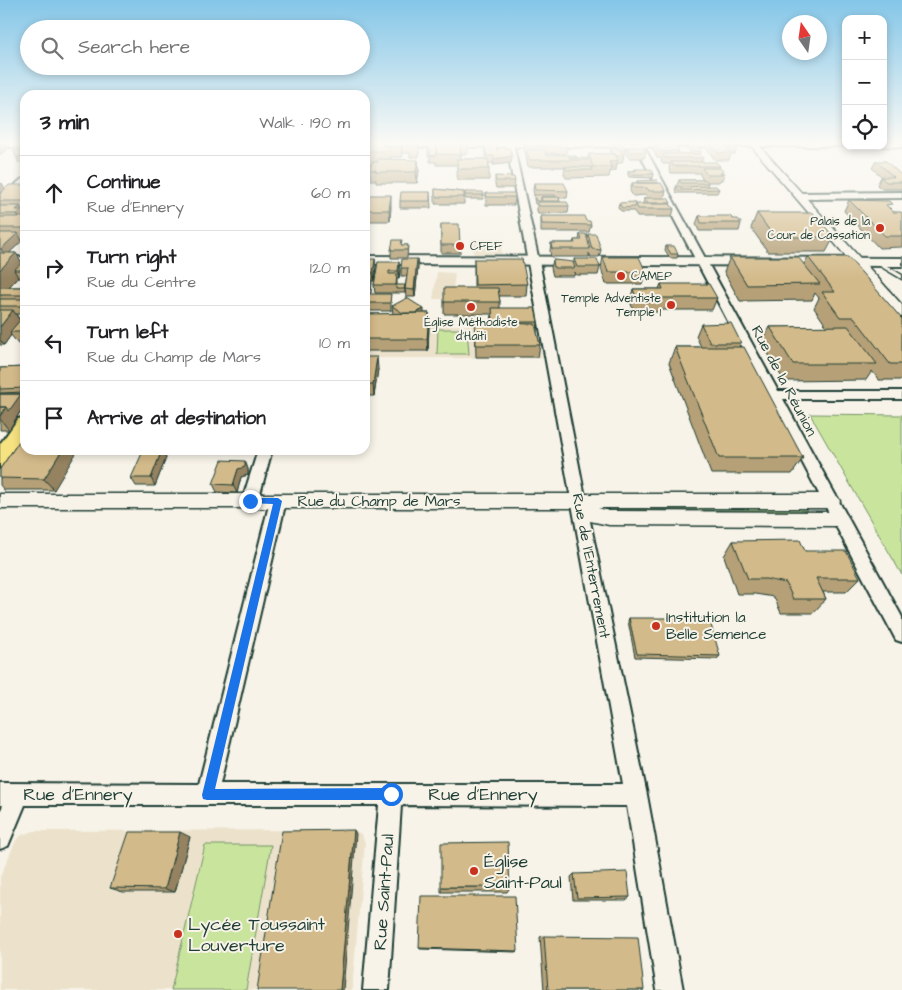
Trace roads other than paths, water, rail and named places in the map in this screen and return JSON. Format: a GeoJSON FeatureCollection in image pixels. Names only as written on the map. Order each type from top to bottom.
{"type":"FeatureCollection","features":[{"type":"Feature","properties":{"kind":"main road"},"geometry":{"type":"LineString","coordinates":[[370,260],[902,262]]}},
{"type":"Feature","properties":{"kind":"main road"},"geometry":{"type":"LineString","coordinates":[[0,261],[20,261]]}},
{"type":"Feature","properties":{"kind":"main road"},"geometry":{"type":"LineString","coordinates":[[0,460],[20,431]]}},
{"type":"Feature","properties":{"kind":"street"},"geometry":{"type":"LineString","coordinates":[[0,203],[17,188]]}},
{"type":"Feature","properties":{"kind":"street","name":"Rue de l'Enterrement"},"geometry":{"type":"LineString","coordinates":[[518,188],[534,261],[578,502],[636,795],[670,990]]}},
{"type":"Feature","properties":{"kind":"street","name":"Rue de la Réunion"},"geometry":{"type":"LineString","coordinates":[[663,188],[902,634]]}},
{"type":"Feature","properties":{"kind":"street"},"geometry":{"type":"LineString","coordinates":[[792,188],[902,313]]}},
{"type":"Feature","properties":{"kind":"street"},"geometry":{"type":"LineString","coordinates":[[799,196],[902,195]]}},
{"type":"Feature","properties":{"kind":"street"},"geometry":{"type":"LineString","coordinates":[[773,395],[902,395]]}},
{"type":"Feature","properties":{"kind":"street"},"geometry":{"type":"LineString","coordinates":[[250,501],[264,455]]}},
{"type":"Feature","properties":{"kind":"street","name":"Rue du Champ de Mars"},"geometry":{"type":"LineString","coordinates":[[0,501],[831,501]]}},
{"type":"Feature","properties":{"kind":"street"},"geometry":{"type":"LineString","coordinates":[[207,795],[278,501]]}},
{"type":"Feature","properties":{"kind":"street"},"geometry":{"type":"LineString","coordinates":[[578,502],[596,516],[609,518],[840,519]]}},
{"type":"Feature","properties":{"kind":"street"},"geometry":{"type":"LineString","coordinates":[[0,838],[10,794]]}},
{"type":"Feature","properties":{"kind":"street","name":"Rue d'Ennery"},"geometry":{"type":"LineString","coordinates":[[10,794],[636,795]]}},
{"type":"Feature","properties":{"kind":"street","name":"Rue Saint-Paul"},"geometry":{"type":"LineString","coordinates":[[376,990],[391,794]]}},
{"type":"Feature","properties":{"kind":"lane"},"geometry":{"type":"LineString","coordinates":[[875,261],[902,277]]}},
{"type":"Feature","properties":{"kind":"place","name":"Palais de la Cour de Cassation"},"geometry":{"type":"Point","coordinates":[880,228]}},
{"type":"Feature","properties":{"kind":"place","name":"CFEF"},"geometry":{"type":"Point","coordinates":[460,246]}},
{"type":"Feature","properties":{"kind":"place","name":"CAMEP"},"geometry":{"type":"Point","coordinates":[621,276]}},
{"type":"Feature","properties":{"kind":"place","name":"Temple Adventiste Temple 1"},"geometry":{"type":"Point","coordinates":[671,305]}},
{"type":"Feature","properties":{"kind":"place","name":"Église Méthodiste d'Haïti"},"geometry":{"type":"Point","coordinates":[471,307]}},
{"type":"Feature","properties":{"kind":"place","name":"Institution la Belle Semence"},"geometry":{"type":"Point","coordinates":[656,626]}},
{"type":"Feature","properties":{"kind":"place","name":"Église Saint-Paul"},"geometry":{"type":"Point","coordinates":[474,871]}},
{"type":"Feature","properties":{"kind":"place","name":"Lycée Toussaint Louverture"},"geometry":{"type":"Point","coordinates":[178,934]}}]}
